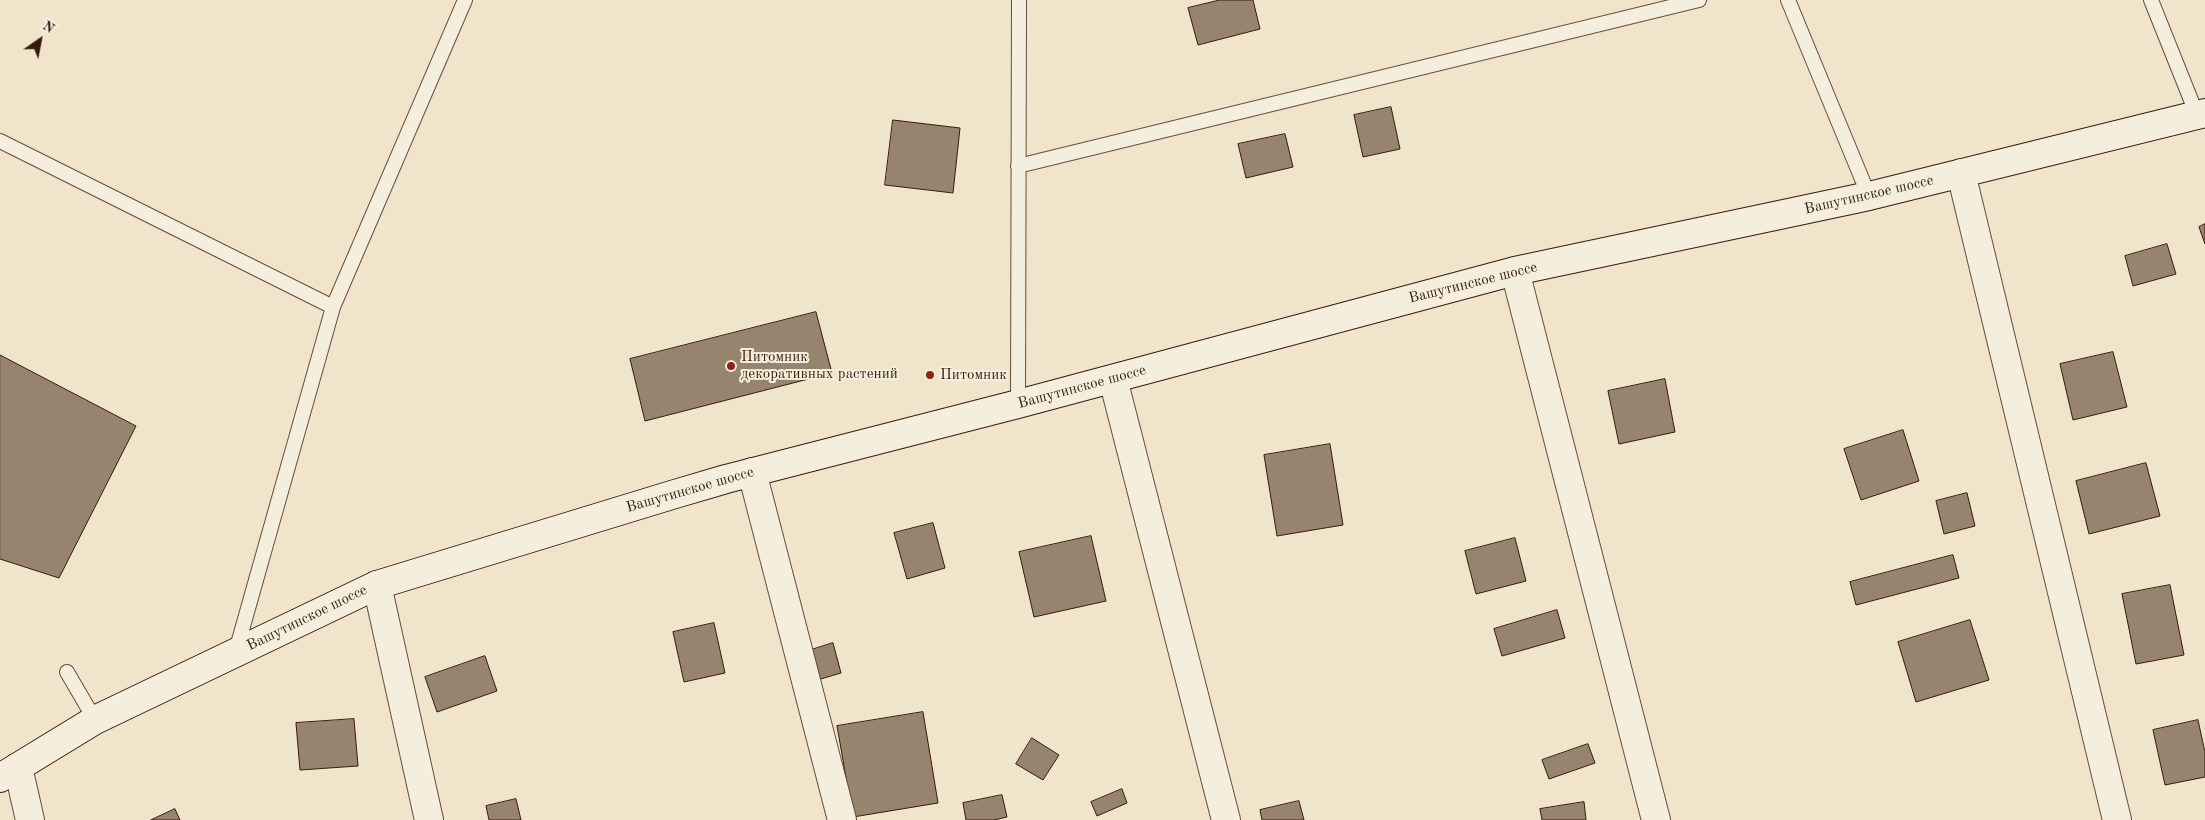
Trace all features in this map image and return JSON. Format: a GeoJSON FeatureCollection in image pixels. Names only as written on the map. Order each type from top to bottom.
{"type":"FeatureCollection","features":[{"type":"Feature","properties":{"kind":"street","name":"Вашутинское шоссе"},"geometry":{"type":"LineString","coordinates":[[9,772],[95,720],[377,584],[752,472],[1018,404],[1516,271],[1869,196],[2201,114]]}},
{"type":"Feature","properties":{"kind":"street"},"geometry":{"type":"LineString","coordinates":[[1961,173],[2117,820]]}},
{"type":"Feature","properties":{"kind":"street"},"geometry":{"type":"LineString","coordinates":[[1516,271],[1656,820]]}},
{"type":"Feature","properties":{"kind":"street"},"geometry":{"type":"LineString","coordinates":[[1113,379],[1226,820]]}},
{"type":"Feature","properties":{"kind":"street"},"geometry":{"type":"LineString","coordinates":[[752,472],[842,820]]}},
{"type":"Feature","properties":{"kind":"street"},"geometry":{"type":"LineString","coordinates":[[377,584],[429,820]]}},
{"type":"Feature","properties":{"kind":"street"},"geometry":{"type":"LineString","coordinates":[[9,772],[30,820]]}},
{"type":"Feature","properties":{"kind":"lane"},"geometry":{"type":"LineString","coordinates":[[236,652],[334,307],[465,0]]}},
{"type":"Feature","properties":{"kind":"lane"},"geometry":{"type":"LineString","coordinates":[[1018,404],[1019,0]]}},
{"type":"Feature","properties":{"kind":"lane"},"geometry":{"type":"LineString","coordinates":[[1018,166],[1700,0]]}},
{"type":"Feature","properties":{"kind":"lane"},"geometry":{"type":"LineString","coordinates":[[1788,0],[1869,196]]}},
{"type":"Feature","properties":{"kind":"lane"},"geometry":{"type":"LineString","coordinates":[[2151,0],[2201,114]]}},
{"type":"Feature","properties":{"kind":"lane"},"geometry":{"type":"LineString","coordinates":[[0,141],[334,307]]}},
{"type":"Feature","properties":{"kind":"lane"},"geometry":{"type":"LineString","coordinates":[[67,672],[95,720]]}},
{"type":"Feature","properties":{"kind":"building"},"geometry":{"type":"Polygon","coordinates":[[[1220,0],[1253,0],[1260,29],[1198,45],[1188,8],[1220,0]]]}},
{"type":"Feature","properties":{"kind":"building"},"geometry":{"type":"Polygon","coordinates":[[[1391,107],[1400,149],[1363,157],[1354,115],[1391,107]]]}},
{"type":"Feature","properties":{"kind":"building"},"geometry":{"type":"Polygon","coordinates":[[[893,120],[960,128],[953,193],[885,185],[893,120]]]}},
{"type":"Feature","properties":{"kind":"building"},"geometry":{"type":"Polygon","coordinates":[[[1285,134],[1293,167],[1246,178],[1238,144],[1285,134]]]}},
{"type":"Feature","properties":{"kind":"building"},"geometry":{"type":"Polygon","coordinates":[[[2205,224],[2205,244],[2199,227],[2205,224]]]}},
{"type":"Feature","properties":{"kind":"building"},"geometry":{"type":"Polygon","coordinates":[[[2167,244],[2176,274],[2133,286],[2125,256],[2167,244]]]}},
{"type":"Feature","properties":{"kind":"building","name":"Питомник декоративных растений"},"geometry":{"type":"Polygon","coordinates":[[[816,312],[832,373],[645,421],[630,359],[816,312]]]}},
{"type":"Feature","properties":{"kind":"building"},"geometry":{"type":"Polygon","coordinates":[[[2113,352],[2127,407],[2073,420],[2060,364],[2113,352]]]}},
{"type":"Feature","properties":{"kind":"building"},"geometry":{"type":"Polygon","coordinates":[[[0,355],[136,426],[59,578],[0,559],[0,355]]]}},
{"type":"Feature","properties":{"kind":"building"},"geometry":{"type":"Polygon","coordinates":[[[1665,379],[1675,432],[1619,444],[1608,391],[1665,379]]]}},
{"type":"Feature","properties":{"kind":"building"},"geometry":{"type":"Polygon","coordinates":[[[1903,430],[1919,481],[1861,500],[1844,449],[1903,430]]]}},
{"type":"Feature","properties":{"kind":"building"},"geometry":{"type":"Polygon","coordinates":[[[1330,444],[1343,525],[1277,536],[1264,455],[1330,444]]]}},
{"type":"Feature","properties":{"kind":"building"},"geometry":{"type":"Polygon","coordinates":[[[2146,463],[2160,516],[2089,534],[2076,481],[2146,463]]]}},
{"type":"Feature","properties":{"kind":"building"},"geometry":{"type":"Polygon","coordinates":[[[1967,493],[1975,526],[1944,534],[1936,501],[1967,493]]]}},
{"type":"Feature","properties":{"kind":"building"},"geometry":{"type":"Polygon","coordinates":[[[933,523],[945,568],[907,579],[894,533],[933,523]]]}},
{"type":"Feature","properties":{"kind":"building"},"geometry":{"type":"Polygon","coordinates":[[[1091,536],[1106,601],[1034,617],[1019,552],[1091,536]]]}},
{"type":"Feature","properties":{"kind":"building"},"geometry":{"type":"Polygon","coordinates":[[[1515,538],[1526,581],[1476,594],[1465,551],[1515,538]]]}},
{"type":"Feature","properties":{"kind":"building"},"geometry":{"type":"Polygon","coordinates":[[[1953,555],[1959,578],[1856,605],[1850,582],[1953,555]]]}},
{"type":"Feature","properties":{"kind":"building"},"geometry":{"type":"Polygon","coordinates":[[[2170,585],[2184,655],[2136,664],[2122,594],[2170,585]]]}},
{"type":"Feature","properties":{"kind":"building"},"geometry":{"type":"Polygon","coordinates":[[[1557,610],[1565,638],[1502,656],[1494,629],[1557,610]]]}},
{"type":"Feature","properties":{"kind":"building"},"geometry":{"type":"Polygon","coordinates":[[[1970,620],[1989,680],[1916,702],[1898,642],[1970,620]]]}},
{"type":"Feature","properties":{"kind":"building"},"geometry":{"type":"Polygon","coordinates":[[[714,623],[725,673],[684,682],[673,632],[714,623]]]}},
{"type":"Feature","properties":{"kind":"building"},"geometry":{"type":"Polygon","coordinates":[[[833,643],[841,673],[814,681],[805,652],[833,643]]]}},
{"type":"Feature","properties":{"kind":"building"},"geometry":{"type":"Polygon","coordinates":[[[485,656],[497,691],[437,712],[425,677],[485,656]]]}},
{"type":"Feature","properties":{"kind":"building"},"geometry":{"type":"Polygon","coordinates":[[[923,712],[938,803],[853,817],[837,726],[923,712]]]}},
{"type":"Feature","properties":{"kind":"building"},"geometry":{"type":"Polygon","coordinates":[[[354,719],[358,766],[300,770],[296,723],[354,719]]]}},
{"type":"Feature","properties":{"kind":"building"},"geometry":{"type":"Polygon","coordinates":[[[2198,720],[2205,752],[2205,777],[2165,785],[2153,730],[2198,720]]]}},
{"type":"Feature","properties":{"kind":"building"},"geometry":{"type":"Polygon","coordinates":[[[1032,738],[1059,755],[1043,780],[1016,764],[1032,738]]]}},
{"type":"Feature","properties":{"kind":"building"},"geometry":{"type":"Polygon","coordinates":[[[1588,744],[1595,763],[1549,779],[1542,760],[1588,744]]]}},
{"type":"Feature","properties":{"kind":"building"},"geometry":{"type":"Polygon","coordinates":[[[1122,789],[1127,803],[1097,816],[1091,802],[1122,789]]]}},
{"type":"Feature","properties":{"kind":"building"},"geometry":{"type":"Polygon","coordinates":[[[1002,795],[1007,817],[994,820],[966,820],[963,803],[1002,795]]]}},
{"type":"Feature","properties":{"kind":"building"},"geometry":{"type":"Polygon","coordinates":[[[516,799],[521,820],[489,820],[486,806],[516,799]]]}},
{"type":"Feature","properties":{"kind":"building"},"geometry":{"type":"Polygon","coordinates":[[[1299,801],[1304,820],[1262,820],[1260,810],[1299,801]]]}},
{"type":"Feature","properties":{"kind":"building"},"geometry":{"type":"Polygon","coordinates":[[[1584,802],[1586,820],[1542,820],[1540,809],[1584,802]]]}},
{"type":"Feature","properties":{"kind":"building"},"geometry":{"type":"Polygon","coordinates":[[[175,809],[180,820],[151,820],[175,809]]]}},
{"type":"Feature","properties":{"kind":"place","name":"Питомник декоративных растений"},"geometry":{"type":"Point","coordinates":[731,366]}},
{"type":"Feature","properties":{"kind":"place","name":"Питомник"},"geometry":{"type":"Point","coordinates":[930,375]}}]}
